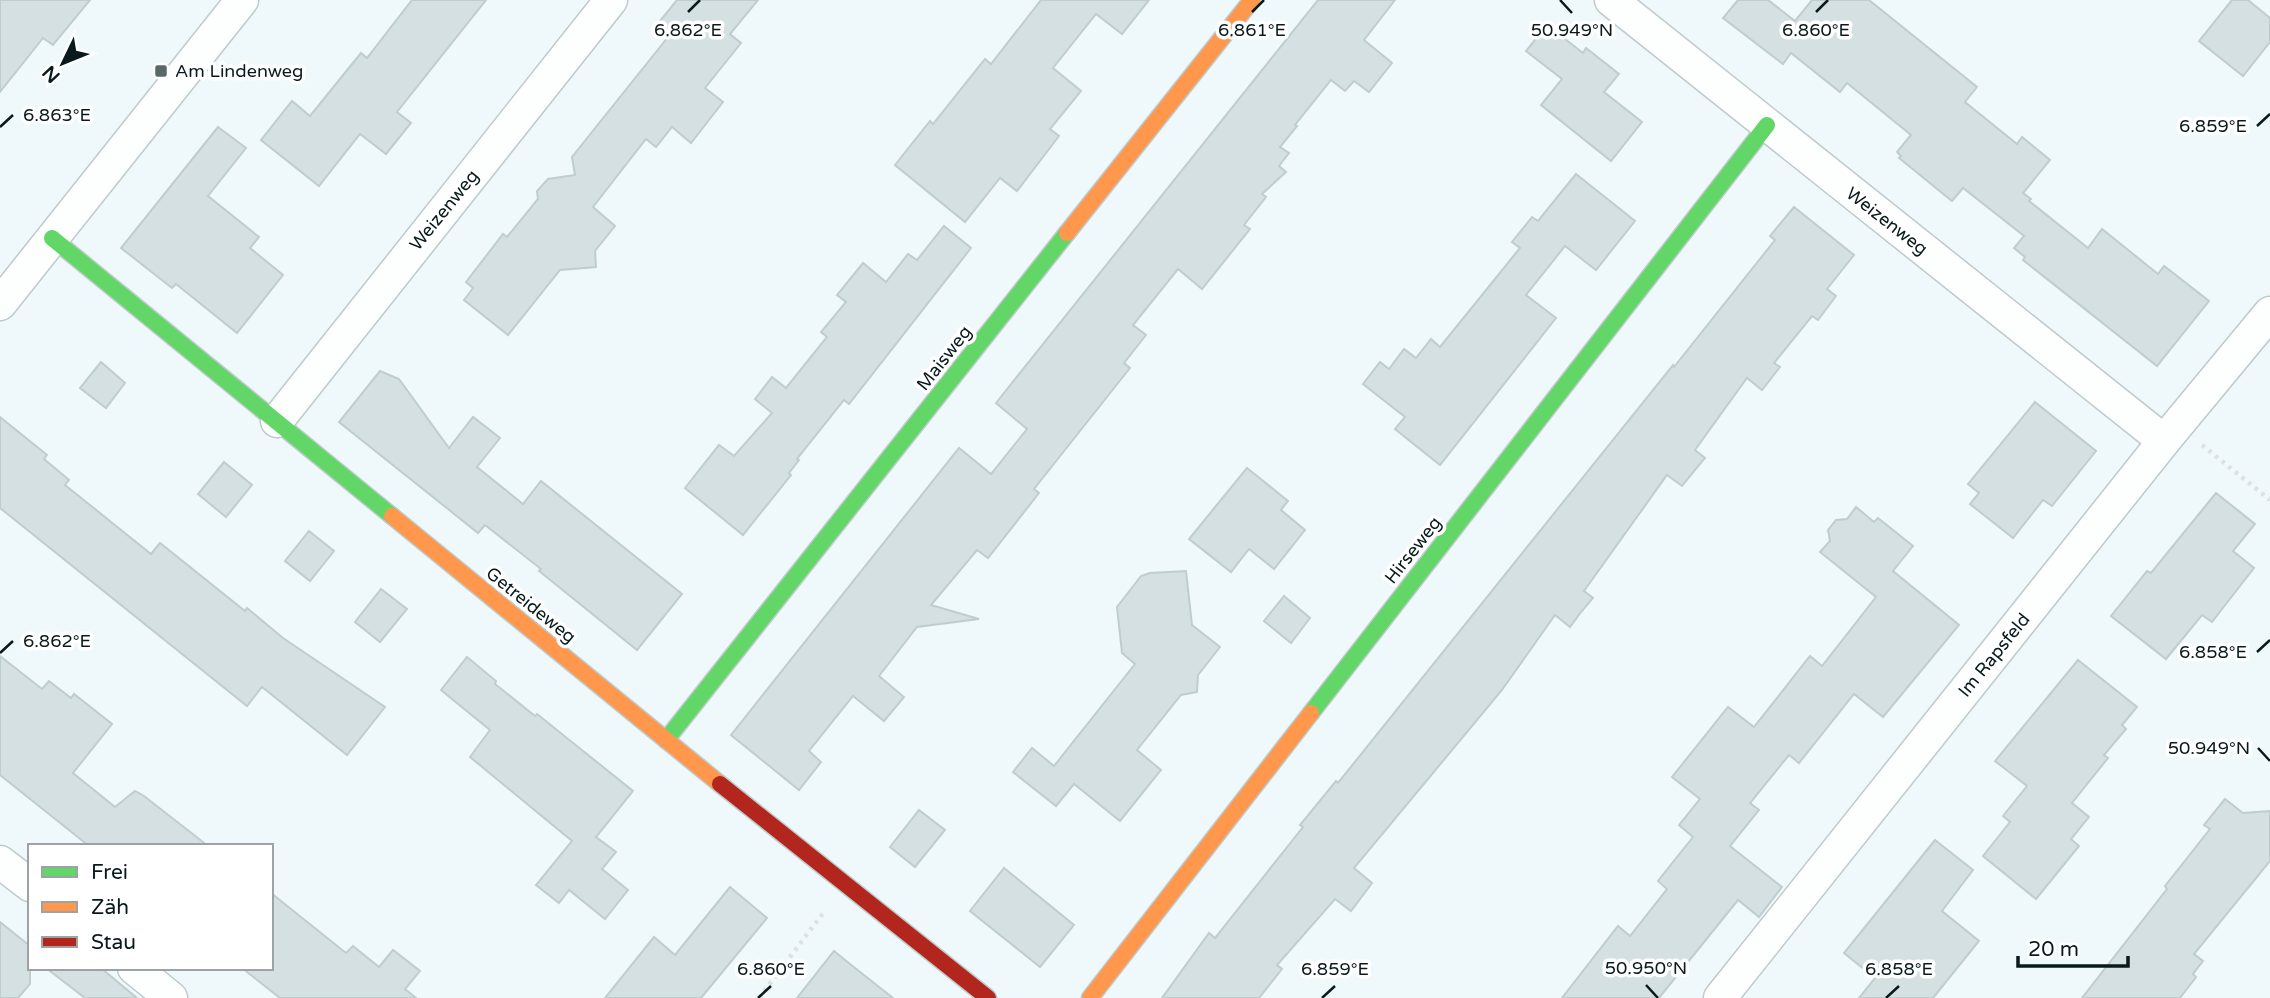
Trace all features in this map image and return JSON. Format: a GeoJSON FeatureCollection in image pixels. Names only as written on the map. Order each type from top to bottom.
{"type":"FeatureCollection","features":[{"type":"Feature","properties":{"kind":"street"},"geometry":{"type":"LineString","coordinates":[[0,304],[242,0]]}},
{"type":"Feature","properties":{"kind":"street","name":"Weizenweg"},"geometry":{"type":"LineString","coordinates":[[276,421],[611,0]]}},
{"type":"Feature","properties":{"kind":"street","name":"Maisweg"},"geometry":{"type":"LineString","coordinates":[[666,740],[1252,0]]}},
{"type":"Feature","properties":{"kind":"street","name":"Weizenweg"},"geometry":{"type":"LineString","coordinates":[[1611,0],[1767,125],[2171,433]]}},
{"type":"Feature","properties":{"kind":"street","name":"Hirseweg"},"geometry":{"type":"LineString","coordinates":[[1090,998],[1767,125]]}},
{"type":"Feature","properties":{"kind":"street","name":"Getreideweg"},"geometry":{"type":"LineString","coordinates":[[52,238],[666,740],[988,998]]}},
{"type":"Feature","properties":{"kind":"street","name":"Im Rapsfeld"},"geometry":{"type":"LineString","coordinates":[[1720,998],[2270,313]]}},
{"type":"Feature","properties":{"kind":"street"},"geometry":{"type":"LineString","coordinates":[[0,862],[28,884]]}},
{"type":"Feature","properties":{"kind":"street"},"geometry":{"type":"LineString","coordinates":[[136,970],[171,998]]}},
{"type":"Feature","properties":{"kind":"path"},"geometry":{"type":"LineString","coordinates":[[2171,433],[2270,500]]}},
{"type":"Feature","properties":{"kind":"path"},"geometry":{"type":"LineString","coordinates":[[759,998],[846,884]]}},
{"type":"Feature","properties":{"kind":"building"},"geometry":{"type":"Polygon","coordinates":[[[0,0],[90,0],[53,45],[43,38],[0,92],[0,0]]]}},
{"type":"Feature","properties":{"kind":"building"},"geometry":{"type":"Polygon","coordinates":[[[412,0],[486,0],[397,112],[411,123],[386,154],[360,134],[319,186],[261,140],[292,101],[310,116],[361,53],[367,58],[412,0]]]}},
{"type":"Feature","properties":{"kind":"building"},"geometry":{"type":"Polygon","coordinates":[[[677,0],[758,0],[730,34],[741,43],[705,88],[723,102],[691,143],[672,127],[656,147],[646,139],[593,207],[615,226],[595,251],[596,267],[560,270],[508,335],[464,300],[473,288],[466,282],[503,234],[507,237],[538,199],[537,191],[548,179],[575,175],[572,157],[668,37],[655,27],[677,0]]]}},
{"type":"Feature","properties":{"kind":"building"},"geometry":{"type":"Polygon","coordinates":[[[1041,0],[1149,0],[1122,34],[1096,14],[1053,68],[1081,91],[1050,129],[1059,136],[1017,191],[1000,178],[965,222],[895,165],[930,121],[933,124],[985,59],[991,64],[1041,0]]]}},
{"type":"Feature","properties":{"kind":"building"},"geometry":{"type":"Polygon","coordinates":[[[1318,0],[1395,0],[1364,40],[1392,63],[1369,92],[1354,81],[1345,91],[1331,80],[1280,147],[1289,153],[1279,166],[1286,172],[1262,194],[1266,197],[1244,225],[1250,229],[1202,289],[1178,269],[1133,325],[1146,335],[1124,363],[1130,368],[1034,489],[1039,493],[988,558],[977,550],[931,605],[979,619],[917,627],[879,676],[904,697],[884,721],[853,696],[809,751],[821,762],[799,790],[731,735],[959,448],[991,474],[1027,429],[996,403],[1318,0]]]}},
{"type":"Feature","properties":{"kind":"building"},"geometry":{"type":"Polygon","coordinates":[[[1738,0],[1768,0],[1795,21],[1812,0],[1869,0],[1977,87],[1965,102],[2017,144],[2022,137],[2050,160],[2023,193],[2031,199],[2029,201],[2088,248],[2102,229],[2158,274],[2164,266],[2209,301],[2157,366],[2023,260],[2025,257],[2014,248],[2024,236],[1963,188],[1952,201],[1899,158],[1901,156],[1897,152],[1911,135],[1847,83],[1840,92],[1791,53],[1783,64],[1723,18],[1738,0]]]}},
{"type":"Feature","properties":{"kind":"building"},"geometry":{"type":"Polygon","coordinates":[[[2232,0],[2248,0],[2270,18],[2270,42],[2243,76],[2199,41],[2232,0]]]}},
{"type":"Feature","properties":{"kind":"building"},"geometry":{"type":"Polygon","coordinates":[[[1547,25],[1583,53],[1586,48],[1619,74],[1604,92],[1642,122],[1611,161],[1541,105],[1562,79],[1526,51],[1547,25]]]}},
{"type":"Feature","properties":{"kind":"building"},"geometry":{"type":"Polygon","coordinates":[[[218,127],[246,148],[208,196],[259,237],[250,248],[283,275],[237,333],[176,284],[172,288],[121,248],[218,127]]]}},
{"type":"Feature","properties":{"kind":"building"},"geometry":{"type":"Polygon","coordinates":[[[1576,174],[1635,221],[1596,270],[1565,246],[1526,295],[1556,318],[1440,465],[1395,429],[1405,417],[1363,384],[1380,362],[1389,369],[1404,349],[1416,358],[1431,339],[1440,347],[1520,248],[1512,242],[1532,217],[1538,221],[1576,174]]]}},
{"type":"Feature","properties":{"kind":"building"},"geometry":{"type":"Polygon","coordinates":[[[1794,207],[1854,255],[1827,289],[1836,296],[1818,320],[1812,316],[1774,363],[1780,367],[1762,390],[1747,378],[1695,450],[1705,458],[1682,486],[1667,475],[1584,591],[1593,598],[1570,627],[1555,615],[1502,690],[1354,868],[1372,883],[1351,911],[1335,899],[1277,965],[1282,969],[1259,998],[1162,998],[1209,933],[1215,938],[1303,827],[1300,825],[1336,781],[1338,783],[1673,365],[1674,367],[1775,240],[1770,236],[1794,207]]]}},
{"type":"Feature","properties":{"kind":"building"},"geometry":{"type":"Polygon","coordinates":[[[944,226],[971,248],[849,404],[844,400],[797,459],[799,460],[789,473],[791,475],[743,535],[685,488],[719,445],[734,456],[772,413],[755,399],[772,377],[786,388],[827,337],[821,332],[846,302],[837,295],[863,263],[886,282],[908,254],[917,260],[944,226]]]}},
{"type":"Feature","properties":{"kind":"building"},"geometry":{"type":"Polygon","coordinates":[[[101,362],[125,383],[106,408],[80,388],[101,362]]]}},
{"type":"Feature","properties":{"kind":"building"},"geometry":{"type":"Polygon","coordinates":[[[380,371],[399,379],[449,448],[473,417],[500,438],[477,467],[523,504],[541,481],[682,594],[637,650],[485,525],[478,533],[339,422],[380,371]]]}},
{"type":"Feature","properties":{"kind":"building"},"geometry":{"type":"Polygon","coordinates":[[[2035,402],[2096,451],[2052,506],[2043,500],[2013,538],[1970,504],[1979,493],[1968,484],[2035,402]]]}},
{"type":"Feature","properties":{"kind":"building"},"geometry":{"type":"Polygon","coordinates":[[[0,417],[47,455],[44,459],[69,480],[65,485],[151,554],[160,543],[245,611],[247,608],[283,638],[385,707],[347,755],[262,687],[247,706],[0,508],[0,417]]]}},
{"type":"Feature","properties":{"kind":"building"},"geometry":{"type":"Polygon","coordinates":[[[224,462],[252,485],[226,517],[198,494],[224,462]]]}},
{"type":"Feature","properties":{"kind":"building"},"geometry":{"type":"Polygon","coordinates":[[[1247,468],[1288,501],[1281,510],[1305,530],[1274,569],[1249,549],[1231,572],[1189,539],[1247,468]]]}},
{"type":"Feature","properties":{"kind":"building"},"geometry":{"type":"Polygon","coordinates":[[[2216,493],[2255,524],[2233,551],[2254,568],[2212,622],[2202,615],[2166,659],[2111,616],[2147,571],[2151,573],[2216,493]]]}},
{"type":"Feature","properties":{"kind":"building"},"geometry":{"type":"Polygon","coordinates":[[[1856,507],[1874,522],[1878,518],[1913,546],[1893,571],[1959,625],[1883,717],[1854,694],[1799,763],[1789,755],[1750,803],[1759,810],[1730,846],[1782,887],[1759,917],[1738,900],[1659,998],[1562,998],[1618,926],[1630,936],[1667,889],[1658,881],[1693,837],[1679,825],[1700,799],[1672,777],[1728,707],[1754,727],[1810,656],[1822,666],[1876,597],[1820,552],[1830,541],[1828,530],[1836,520],[1847,519],[1856,507]]]}},
{"type":"Feature","properties":{"kind":"building"},"geometry":{"type":"Polygon","coordinates":[[[309,531],[334,551],[310,581],[285,561],[309,531]]]}},
{"type":"Feature","properties":{"kind":"building"},"geometry":{"type":"Polygon","coordinates":[[[1186,571],[1192,625],[1220,647],[1198,675],[1197,692],[1181,695],[1137,750],[1161,770],[1120,821],[1074,784],[1056,806],[1013,772],[1032,748],[1054,766],[1135,664],[1122,653],[1117,607],[1141,576],[1186,571]]]}},
{"type":"Feature","properties":{"kind":"building"},"geometry":{"type":"Polygon","coordinates":[[[381,589],[407,609],[380,642],[355,622],[381,589]]]}},
{"type":"Feature","properties":{"kind":"building"},"geometry":{"type":"Polygon","coordinates":[[[1284,596],[1310,618],[1291,643],[1264,621],[1284,596]]]}},
{"type":"Feature","properties":{"kind":"building"},"geometry":{"type":"Polygon","coordinates":[[[0,656],[42,689],[49,681],[71,698],[74,694],[112,724],[73,773],[115,807],[135,791],[205,844],[86,844],[0,775],[0,656]]]}},
{"type":"Feature","properties":{"kind":"building"},"geometry":{"type":"Polygon","coordinates":[[[467,657],[496,681],[495,684],[633,791],[596,837],[616,852],[602,869],[628,890],[605,919],[569,890],[559,903],[536,885],[572,841],[470,757],[490,730],[441,690],[467,657]]]}},
{"type":"Feature","properties":{"kind":"building"},"geometry":{"type":"Polygon","coordinates":[[[2078,660],[2137,707],[2122,725],[2126,729],[2104,755],[2108,758],[2072,803],[2089,817],[2071,839],[2079,846],[2036,899],[1983,856],[2010,822],[2003,816],[2027,786],[1995,761],[2078,660]]]}},
{"type":"Feature","properties":{"kind":"building"},"geometry":{"type":"Polygon","coordinates":[[[2225,799],[2243,813],[2270,811],[2270,861],[2194,954],[2203,961],[2193,974],[2196,977],[2180,998],[2082,998],[2167,889],[2165,886],[2210,829],[2204,825],[2225,799]]]}},
{"type":"Feature","properties":{"kind":"building"},"geometry":{"type":"Polygon","coordinates":[[[919,810],[945,830],[915,867],[890,847],[919,810]]]}},
{"type":"Feature","properties":{"kind":"building"},"geometry":{"type":"Polygon","coordinates":[[[1935,840],[1973,870],[1942,911],[1979,941],[1933,998],[1859,998],[1875,978],[1844,953],[1935,840]]]}},
{"type":"Feature","properties":{"kind":"building"},"geometry":{"type":"Polygon","coordinates":[[[1004,868],[1074,925],[1040,967],[970,911],[1004,868]]]}},
{"type":"Feature","properties":{"kind":"building"},"geometry":{"type":"Polygon","coordinates":[[[730,887],[767,918],[701,998],[605,998],[654,937],[675,955],[730,887]]]}},
{"type":"Feature","properties":{"kind":"building"},"geometry":{"type":"Polygon","coordinates":[[[273,895],[346,953],[353,946],[379,967],[393,950],[420,971],[405,989],[416,998],[280,998],[245,970],[273,970],[273,895]]]}},
{"type":"Feature","properties":{"kind":"building"},"geometry":{"type":"Polygon","coordinates":[[[0,922],[28,944],[30,984],[18,998],[0,998],[0,922]]]}},
{"type":"Feature","properties":{"kind":"building"},"geometry":{"type":"Polygon","coordinates":[[[834,951],[850,964],[893,998],[797,998],[834,951]]]}},
{"type":"Feature","properties":{"kind":"building"},"geometry":{"type":"Polygon","coordinates":[[[49,970],[103,970],[137,998],[85,998],[49,970]]]}},
{"type":"Feature","properties":{"kind":"traffic: fast"},"geometry":{"type":"LineString","coordinates":[[1311,713],[1767,125]]}},
{"type":"Feature","properties":{"kind":"traffic: fast"},"geometry":{"type":"LineString","coordinates":[[666,740],[1067,233]]}},
{"type":"Feature","properties":{"kind":"traffic: fast"},"geometry":{"type":"LineString","coordinates":[[52,238],[392,516]]}},
{"type":"Feature","properties":{"kind":"traffic: slow"},"geometry":{"type":"LineString","coordinates":[[1067,233],[1252,0]]}},
{"type":"Feature","properties":{"kind":"traffic: slow"},"geometry":{"type":"LineString","coordinates":[[392,516],[720,784]]}},
{"type":"Feature","properties":{"kind":"traffic: slow"},"geometry":{"type":"LineString","coordinates":[[1090,998],[1311,713]]}},
{"type":"Feature","properties":{"kind":"traffic: jam"},"geometry":{"type":"LineString","coordinates":[[720,784],[988,998]]}},
{"type":"Feature","properties":{"kind":"place","name":"Am Lindenweg"},"geometry":{"type":"Point","coordinates":[161,71]}}]}
